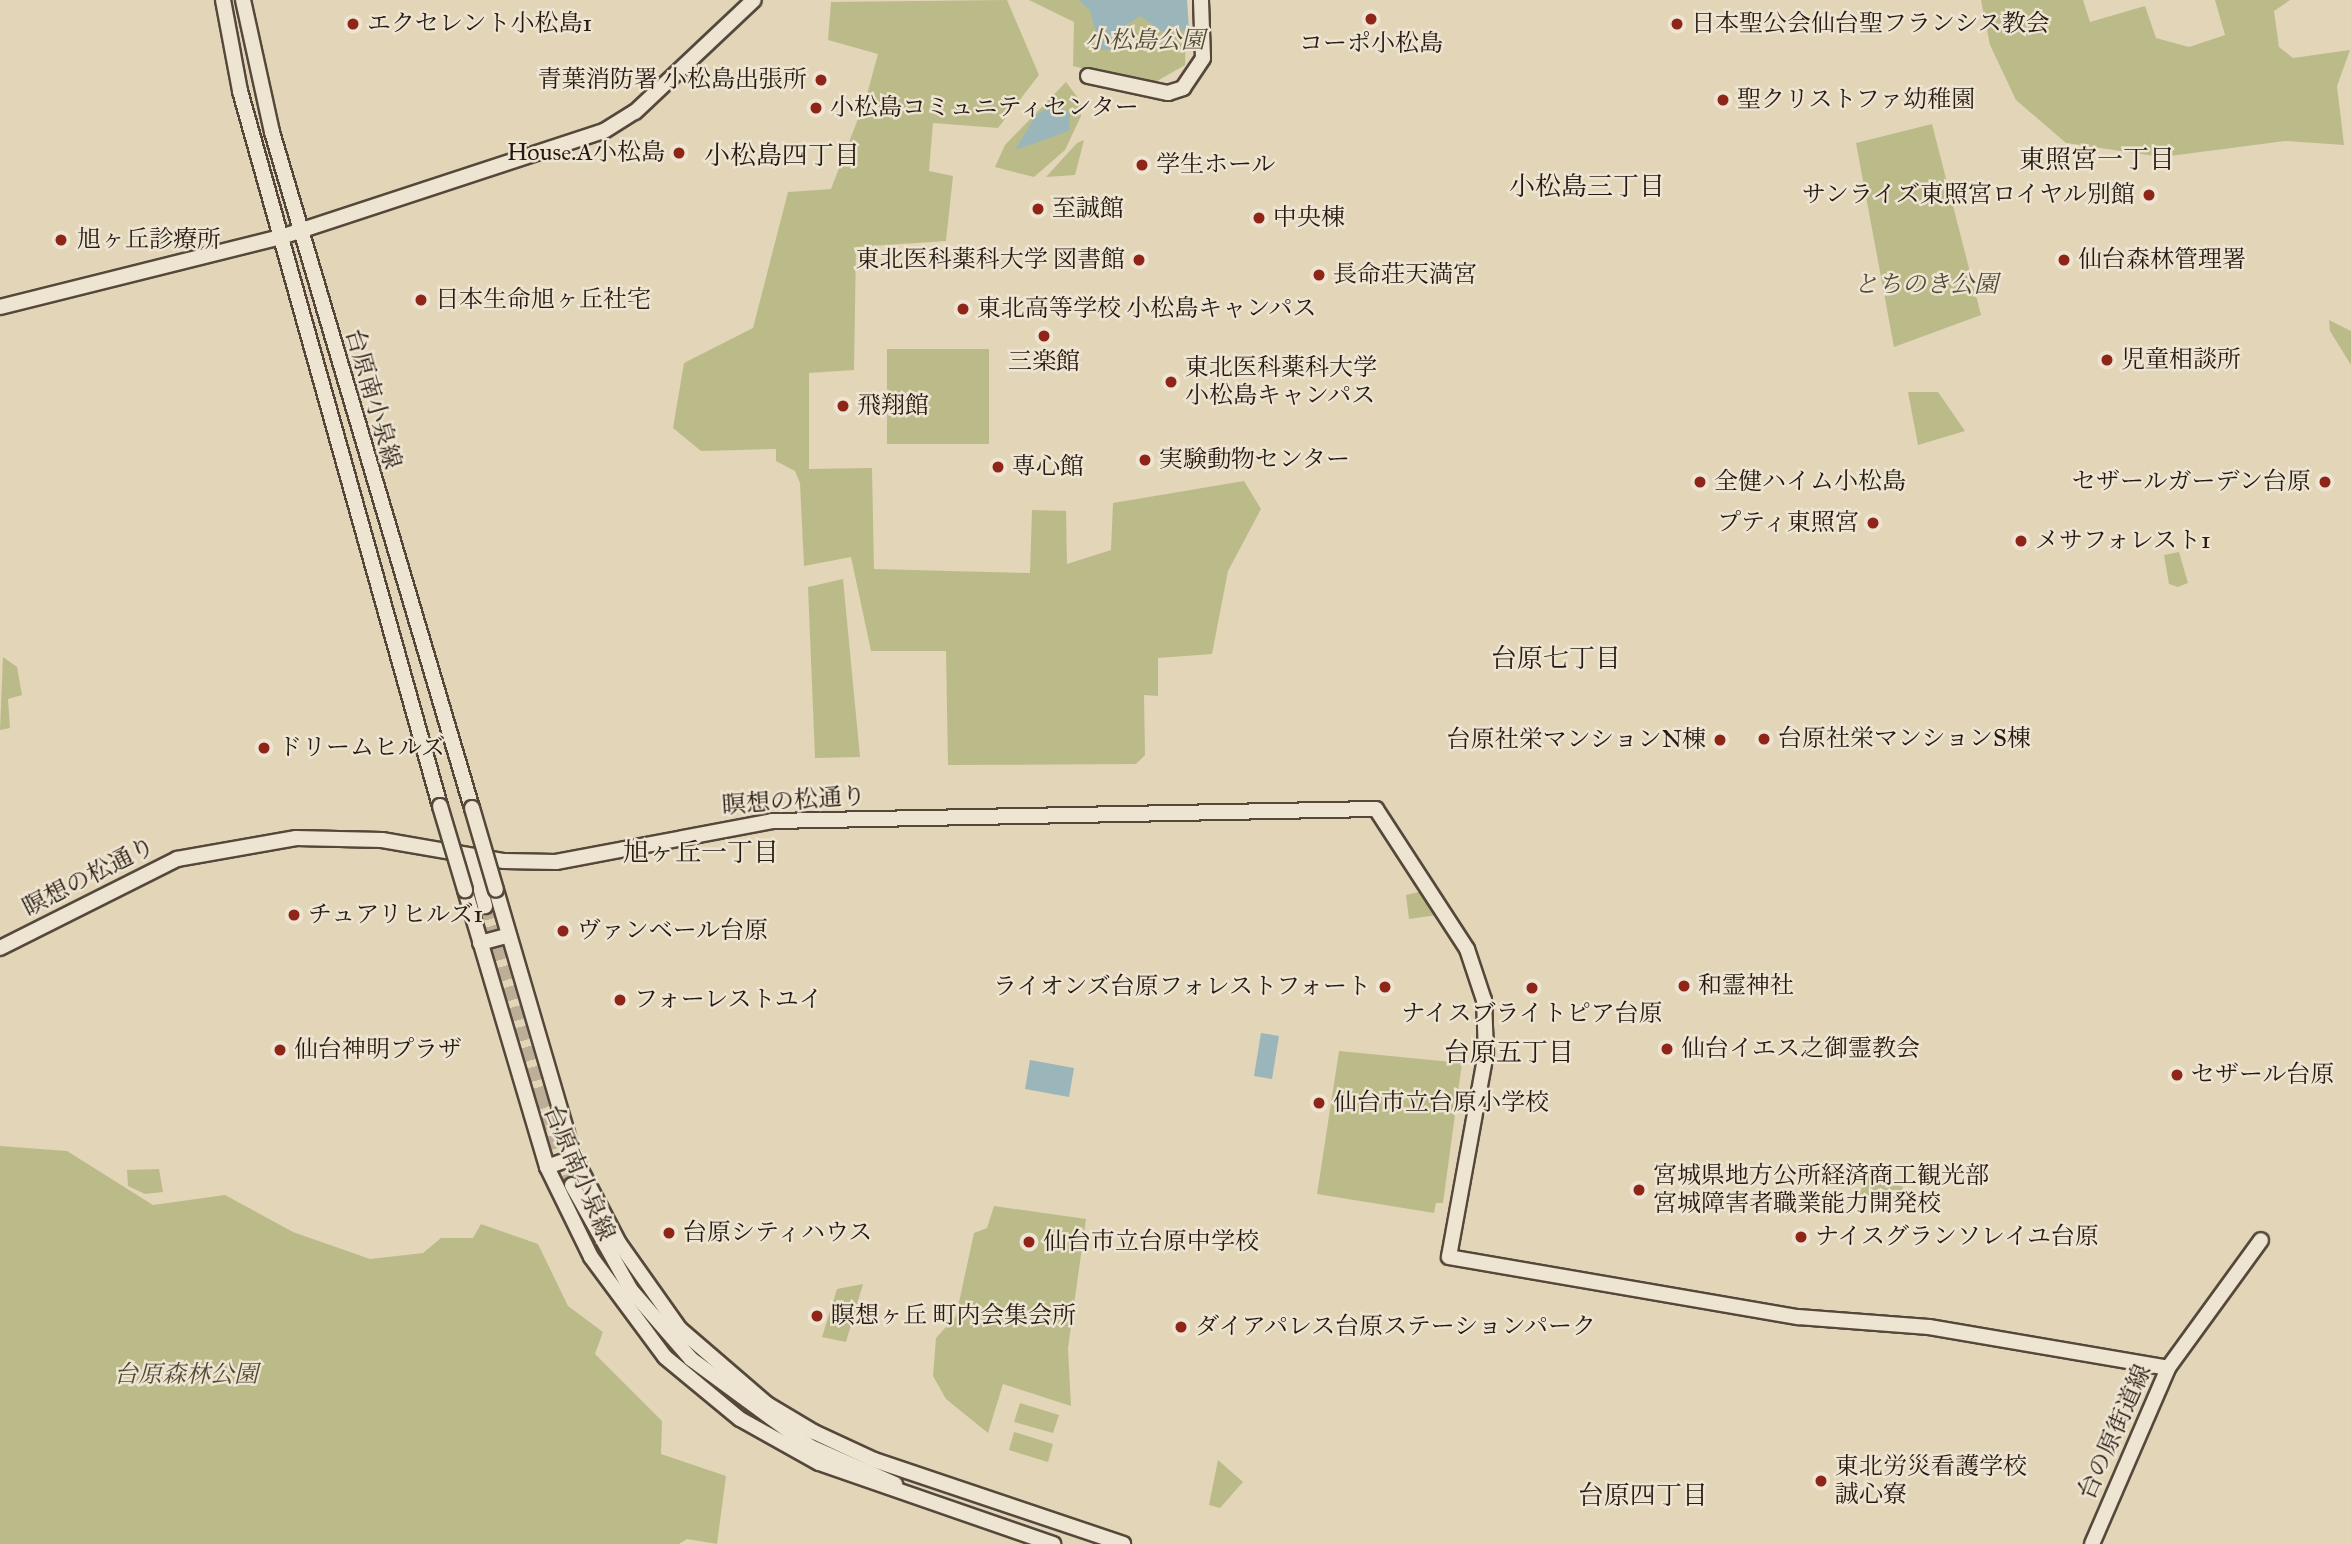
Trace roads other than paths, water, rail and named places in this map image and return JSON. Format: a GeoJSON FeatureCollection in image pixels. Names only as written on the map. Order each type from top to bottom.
{"type":"FeatureCollection","features":[{"type":"Feature","properties":{"kind":"street","name":"台原南小泉線"},"geometry":{"type":"LineString","coordinates":[[223,0],[226,23],[281,237],[480,943],[547,1167],[591,1257],[665,1357],[780,1444],[872,1485],[911,1494],[1053,1544]]}},
{"type":"Feature","properties":{"kind":"street","name":"台原南小泉線"},"geometry":{"type":"LineString","coordinates":[[243,0],[301,231],[574,1157],[625,1252],[701,1351],[767,1404],[862,1455]]}},
{"type":"Feature","properties":{"kind":"street"},"geometry":{"type":"LineString","coordinates":[[0,307],[281,237],[455,185],[622,122],[754,0]]}},
{"type":"Feature","properties":{"kind":"street"},"geometry":{"type":"LineString","coordinates":[[1088,76],[1168,93],[1184,88],[1203,58],[1201,0]]}},
{"type":"Feature","properties":{"kind":"street"},"geometry":{"type":"LineString","coordinates":[[226,23],[246,20]]}},
{"type":"Feature","properties":{"kind":"street","name":"瞑想の松通り"},"geometry":{"type":"LineString","coordinates":[[0,948],[138,874],[217,849],[340,838],[472,856],[590,859],[772,821],[1369,809],[1383,816],[1460,937],[1484,1000],[1486,1053],[1449,1257],[1798,1317],[1929,1327],[2168,1367]]}},
{"type":"Feature","properties":{"kind":"street"},"geometry":{"type":"LineString","coordinates":[[472,856],[485,906]]}},
{"type":"Feature","properties":{"kind":"street"},"geometry":{"type":"LineString","coordinates":[[480,943],[509,934]]}},
{"type":"Feature","properties":{"kind":"street"},"geometry":{"type":"LineString","coordinates":[[547,1167],[574,1157]]}},
{"type":"Feature","properties":{"kind":"street"},"geometry":{"type":"LineString","coordinates":[[572,1185],[598,1238],[659,1327],[769,1418],[811,1447],[911,1494]]}},
{"type":"Feature","properties":{"kind":"street","name":"台の原街道線"},"geometry":{"type":"LineString","coordinates":[[2092,1544],[2168,1367],[2260,1240]]}},
{"type":"Feature","properties":{"kind":"street"},"geometry":{"type":"LineString","coordinates":[[769,1418],[847,1455],[862,1455],[1123,1544]]}},
{"type":"Feature","properties":{"kind":"water"},"geometry":{"type":"Polygon","coordinates":[[[1079,0],[1187,0],[1189,29],[1165,33],[1140,16],[1128,24],[1117,49],[1101,50],[1090,11],[1079,0]]]}},
{"type":"Feature","properties":{"kind":"water"},"geometry":{"type":"Polygon","coordinates":[[[1057,103],[1070,114],[1069,131],[1015,150],[1036,115],[1057,103]]]}},
{"type":"Feature","properties":{"kind":"water"},"geometry":{"type":"Polygon","coordinates":[[[1261,1033],[1279,1036],[1272,1079],[1254,1076],[1261,1033]]]}},
{"type":"Feature","properties":{"kind":"water"},"geometry":{"type":"Polygon","coordinates":[[[1030,1060],[1074,1068],[1069,1097],[1025,1089],[1030,1060]]]}},
{"type":"Feature","properties":{"kind":"tunnel"},"geometry":{"type":"LineString","coordinates":[[485,906],[539,1095],[572,1185]]}},
{"type":"Feature","properties":{"kind":"place","name":"コーポ小松島"},"geometry":{"type":"Point","coordinates":[1371,19]}},
{"type":"Feature","properties":{"kind":"place","name":"エクセレント小松島1"},"geometry":{"type":"Point","coordinates":[353,24]}},
{"type":"Feature","properties":{"kind":"place","name":"日本聖公会仙台聖フランシス教会"},"geometry":{"type":"Point","coordinates":[1677,24]}},
{"type":"Feature","properties":{"kind":"place","name":"青葉消防署 小松島出張所"},"geometry":{"type":"Point","coordinates":[821,80]}},
{"type":"Feature","properties":{"kind":"place","name":"聖クリストファ幼稚園"},"geometry":{"type":"Point","coordinates":[1723,100]}},
{"type":"Feature","properties":{"kind":"place","name":"小松島コミュニティセンター"},"geometry":{"type":"Point","coordinates":[816,108]}},
{"type":"Feature","properties":{"kind":"place","name":"House.A小松島"},"geometry":{"type":"Point","coordinates":[679,153]}},
{"type":"Feature","properties":{"kind":"place","name":"学生ホール"},"geometry":{"type":"Point","coordinates":[1142,165]}},
{"type":"Feature","properties":{"kind":"place","name":"サンライズ東照宮ロイヤル別館"},"geometry":{"type":"Point","coordinates":[2149,195]}},
{"type":"Feature","properties":{"kind":"place","name":"至誠館"},"geometry":{"type":"Point","coordinates":[1038,209]}},
{"type":"Feature","properties":{"kind":"place","name":"中央棟"},"geometry":{"type":"Point","coordinates":[1259,218]}},
{"type":"Feature","properties":{"kind":"place","name":"旭ヶ丘診療所"},"geometry":{"type":"Point","coordinates":[61,240]}},
{"type":"Feature","properties":{"kind":"place","name":"東北医科薬科大学 図書館"},"geometry":{"type":"Point","coordinates":[1139,260]}},
{"type":"Feature","properties":{"kind":"place","name":"仙台森林管理署"},"geometry":{"type":"Point","coordinates":[2064,260]}},
{"type":"Feature","properties":{"kind":"place","name":"長命荘天満宮"},"geometry":{"type":"Point","coordinates":[1319,275]}},
{"type":"Feature","properties":{"kind":"place","name":"日本生命旭ヶ丘社宅"},"geometry":{"type":"Point","coordinates":[421,300]}},
{"type":"Feature","properties":{"kind":"place","name":"東北高等学校 小松島キャンパス"},"geometry":{"type":"Point","coordinates":[963,309]}},
{"type":"Feature","properties":{"kind":"place","name":"三楽館"},"geometry":{"type":"Point","coordinates":[1044,336]}},
{"type":"Feature","properties":{"kind":"place","name":"児童相談所"},"geometry":{"type":"Point","coordinates":[2107,360]}},
{"type":"Feature","properties":{"kind":"place","name":"東北医科薬科大学 小松島キャンパス"},"geometry":{"type":"Point","coordinates":[1171,382]}},
{"type":"Feature","properties":{"kind":"place","name":"飛翔館"},"geometry":{"type":"Point","coordinates":[843,406]}},
{"type":"Feature","properties":{"kind":"place","name":"実験動物センター"},"geometry":{"type":"Point","coordinates":[1145,460]}},
{"type":"Feature","properties":{"kind":"place","name":"専心館"},"geometry":{"type":"Point","coordinates":[998,467]}},
{"type":"Feature","properties":{"kind":"place","name":"全健ハイム小松島"},"geometry":{"type":"Point","coordinates":[1700,482]}},
{"type":"Feature","properties":{"kind":"place","name":"セザールガーデン台原"},"geometry":{"type":"Point","coordinates":[2325,482]}},
{"type":"Feature","properties":{"kind":"place","name":"プティ東照宮"},"geometry":{"type":"Point","coordinates":[1873,523]}},
{"type":"Feature","properties":{"kind":"place","name":"メサフォレスト1"},"geometry":{"type":"Point","coordinates":[2021,541]}},
{"type":"Feature","properties":{"kind":"place","name":"台原社栄マンションS棟"},"geometry":{"type":"Point","coordinates":[1764,739]}},
{"type":"Feature","properties":{"kind":"place","name":"台原社栄マンションN棟"},"geometry":{"type":"Point","coordinates":[1720,740]}},
{"type":"Feature","properties":{"kind":"place","name":"ドリームヒルズ"},"geometry":{"type":"Point","coordinates":[264,748]}},
{"type":"Feature","properties":{"kind":"place","name":"チュアリヒルズ1"},"geometry":{"type":"Point","coordinates":[294,915]}},
{"type":"Feature","properties":{"kind":"place","name":"ヴァンベール台原"},"geometry":{"type":"Point","coordinates":[563,931]}},
{"type":"Feature","properties":{"kind":"place","name":"和霊神社"},"geometry":{"type":"Point","coordinates":[1684,986]}},
{"type":"Feature","properties":{"kind":"place","name":"ライオンズ台原フォレストフォート"},"geometry":{"type":"Point","coordinates":[1385,987]}},
{"type":"Feature","properties":{"kind":"place","name":"ナイスブライトピア台原"},"geometry":{"type":"Point","coordinates":[1532,988]}},
{"type":"Feature","properties":{"kind":"place","name":"フォーレストユイ"},"geometry":{"type":"Point","coordinates":[620,1000]}},
{"type":"Feature","properties":{"kind":"place","name":"仙台イエス之御霊教会"},"geometry":{"type":"Point","coordinates":[1667,1049]}},
{"type":"Feature","properties":{"kind":"place","name":"仙台神明プラザ"},"geometry":{"type":"Point","coordinates":[280,1050]}},
{"type":"Feature","properties":{"kind":"place","name":"セザール台原"},"geometry":{"type":"Point","coordinates":[2177,1075]}},
{"type":"Feature","properties":{"kind":"place","name":"仙台市立台原小学校"},"geometry":{"type":"Point","coordinates":[1319,1103]}},
{"type":"Feature","properties":{"kind":"place","name":"宮城県地方公所経済商工観光部 宮城障害者職業能力開発校"},"geometry":{"type":"Point","coordinates":[1639,1190]}},
{"type":"Feature","properties":{"kind":"place","name":"台原シティハウス"},"geometry":{"type":"Point","coordinates":[669,1233]}},
{"type":"Feature","properties":{"kind":"place","name":"ナイスグランソレイユ台原"},"geometry":{"type":"Point","coordinates":[1801,1237]}},
{"type":"Feature","properties":{"kind":"place","name":"仙台市立台原中学校"},"geometry":{"type":"Point","coordinates":[1029,1242]}},
{"type":"Feature","properties":{"kind":"place","name":"瞑想ヶ丘 町内会集会所"},"geometry":{"type":"Point","coordinates":[817,1316]}},
{"type":"Feature","properties":{"kind":"place","name":"ダイアパレス台原ステーションパーク"},"geometry":{"type":"Point","coordinates":[1181,1327]}},
{"type":"Feature","properties":{"kind":"place","name":"東北労災看護学校 誠心寮"},"geometry":{"type":"Point","coordinates":[1821,1481]}},
{"type":"Feature","properties":{"kind":"district","name":"小松島四丁目"},"geometry":{"type":"Point","coordinates":[782,156]}},
{"type":"Feature","properties":{"kind":"district","name":"東照宮一丁目"},"geometry":{"type":"Point","coordinates":[2097,160]}},
{"type":"Feature","properties":{"kind":"district","name":"小松島三丁目"},"geometry":{"type":"Point","coordinates":[1587,187]}},
{"type":"Feature","properties":{"kind":"district","name":"台原七丁目"},"geometry":{"type":"Point","coordinates":[1556,659]}},
{"type":"Feature","properties":{"kind":"district","name":"旭ヶ丘一丁目"},"geometry":{"type":"Point","coordinates":[701,853]}},
{"type":"Feature","properties":{"kind":"district","name":"台原五丁目"},"geometry":{"type":"Point","coordinates":[1509,1053]}},
{"type":"Feature","properties":{"kind":"district","name":"台原四丁目"},"geometry":{"type":"Point","coordinates":[1643,1496]}},
{"type":"Feature","properties":{"kind":"park label","name":"小松島公園"},"geometry":{"type":"Point","coordinates":[1145,41]}},
{"type":"Feature","properties":{"kind":"park label","name":"とちのき公園"},"geometry":{"type":"Point","coordinates":[1926,285]}},
{"type":"Feature","properties":{"kind":"park label","name":"台原森林公園"},"geometry":{"type":"Point","coordinates":[186,1375]}}]}
